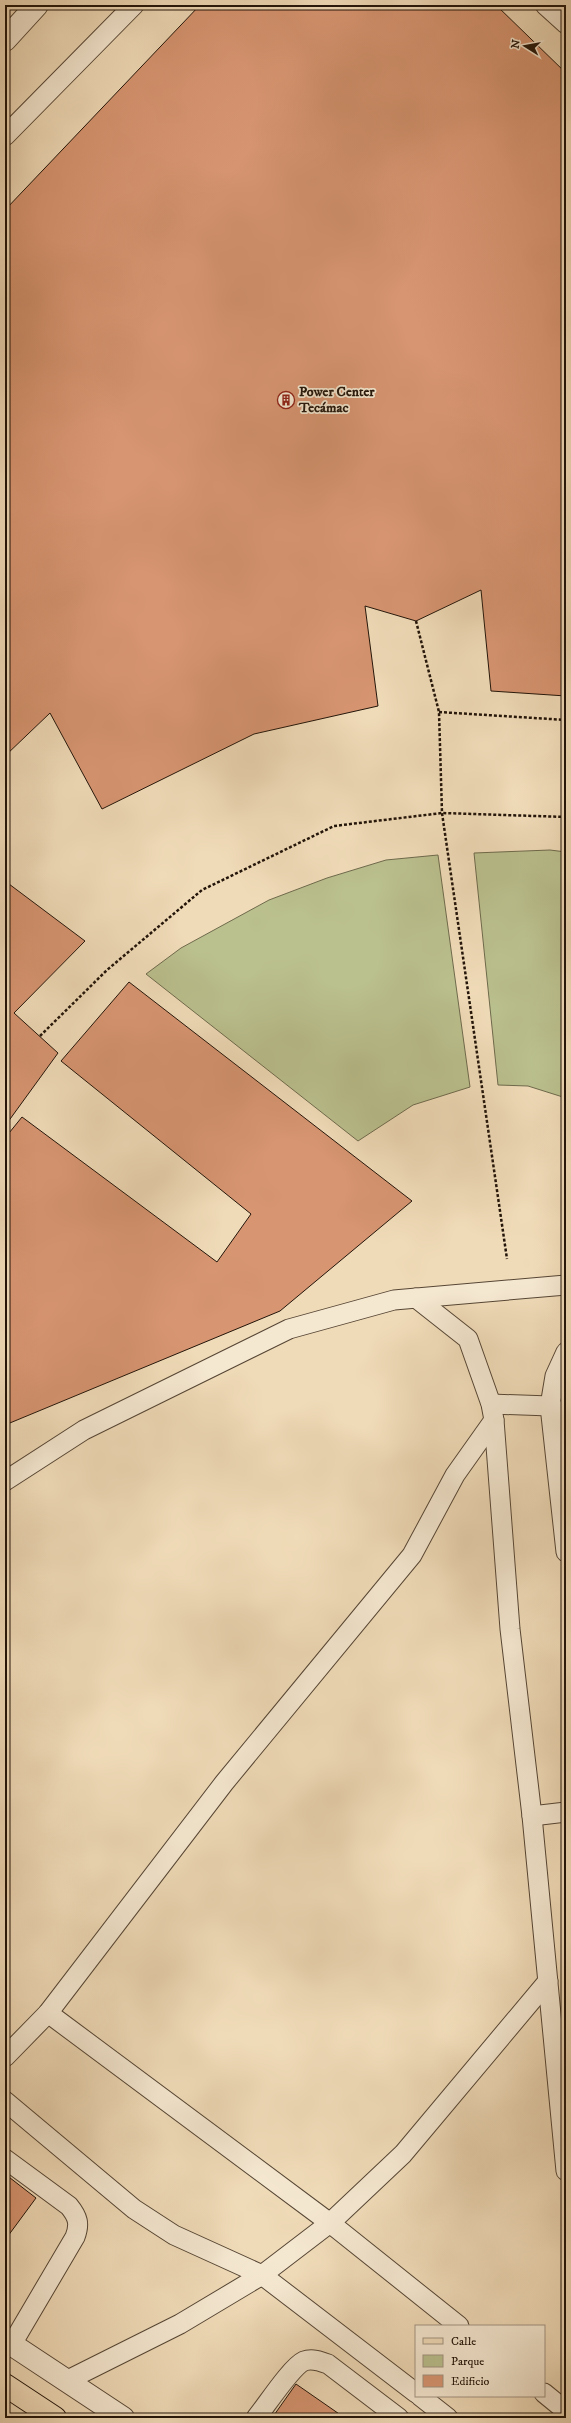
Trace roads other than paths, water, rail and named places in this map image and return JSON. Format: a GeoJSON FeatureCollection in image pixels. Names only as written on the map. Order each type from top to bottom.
{"type":"FeatureCollection","features":[{"type":"Feature","properties":{"kind":"main road"},"geometry":{"type":"LineString","coordinates":[[5,2384],[54,2418]]}},
{"type":"Feature","properties":{"kind":"street"},"geometry":{"type":"LineString","coordinates":[[5,40],[37,5]]}},
{"type":"Feature","properties":{"kind":"street"},"geometry":{"type":"LineString","coordinates":[[8,2342],[68,2380],[123,2418]]}},
{"type":"Feature","properties":{"kind":"lane"},"geometry":{"type":"LineString","coordinates":[[5,136],[134,5]]}},
{"type":"Feature","properties":{"kind":"lane"},"geometry":{"type":"LineString","coordinates":[[545,5],[566,24]]}},
{"type":"Feature","properties":{"kind":"lane"},"geometry":{"type":"LineString","coordinates":[[5,1481],[84,1430],[289,1329],[394,1300],[566,1284]]}},
{"type":"Feature","properties":{"kind":"lane"},"geometry":{"type":"LineString","coordinates":[[416,1298],[468,1339],[492,1412],[510,1630],[532,1816],[566,2171]]}},
{"type":"Feature","properties":{"kind":"lane"},"geometry":{"type":"LineString","coordinates":[[566,1352],[555,1376],[550,1406],[566,1552]]}},
{"type":"Feature","properties":{"kind":"lane"},"geometry":{"type":"LineString","coordinates":[[492,1412],[550,1406],[566,1416]]}},
{"type":"Feature","properties":{"kind":"lane"},"geometry":{"type":"LineString","coordinates":[[5,2057],[48,2012],[224,1783],[412,1555],[455,1475],[492,1412]]}},
{"type":"Feature","properties":{"kind":"lane"},"geometry":{"type":"LineString","coordinates":[[532,1816],[566,1812]]}},
{"type":"Feature","properties":{"kind":"lane"},"geometry":{"type":"LineString","coordinates":[[68,2380],[180,2324],[262,2275],[330,2223],[404,2154],[548,1981]]}},
{"type":"Feature","properties":{"kind":"lane"},"geometry":{"type":"LineString","coordinates":[[48,2012],[330,2223],[459,2325]]}},
{"type":"Feature","properties":{"kind":"lane"},"geometry":{"type":"LineString","coordinates":[[5,2101],[134,2209],[174,2235],[262,2275],[415,2392]]}},
{"type":"Feature","properties":{"kind":"lane"},"geometry":{"type":"LineString","coordinates":[[5,2159],[69,2206],[76,2215],[79,2226],[75,2238],[8,2342]]}},
{"type":"Feature","properties":{"kind":"lane"},"geometry":{"type":"LineString","coordinates":[[256,2418],[294,2369],[304,2361],[316,2360],[328,2364],[399,2418]]}},
{"type":"Feature","properties":{"kind":"lane"},"geometry":{"type":"LineString","coordinates":[[545,2394],[566,2411]]}},
{"type":"Feature","properties":{"kind":"lane"},"geometry":{"type":"LineString","coordinates":[[421,2397],[448,2418]]}},
{"type":"Feature","properties":{"kind":"place","name":"Power Center Tecámac"},"geometry":{"type":"Point","coordinates":[286,400]}}]}
